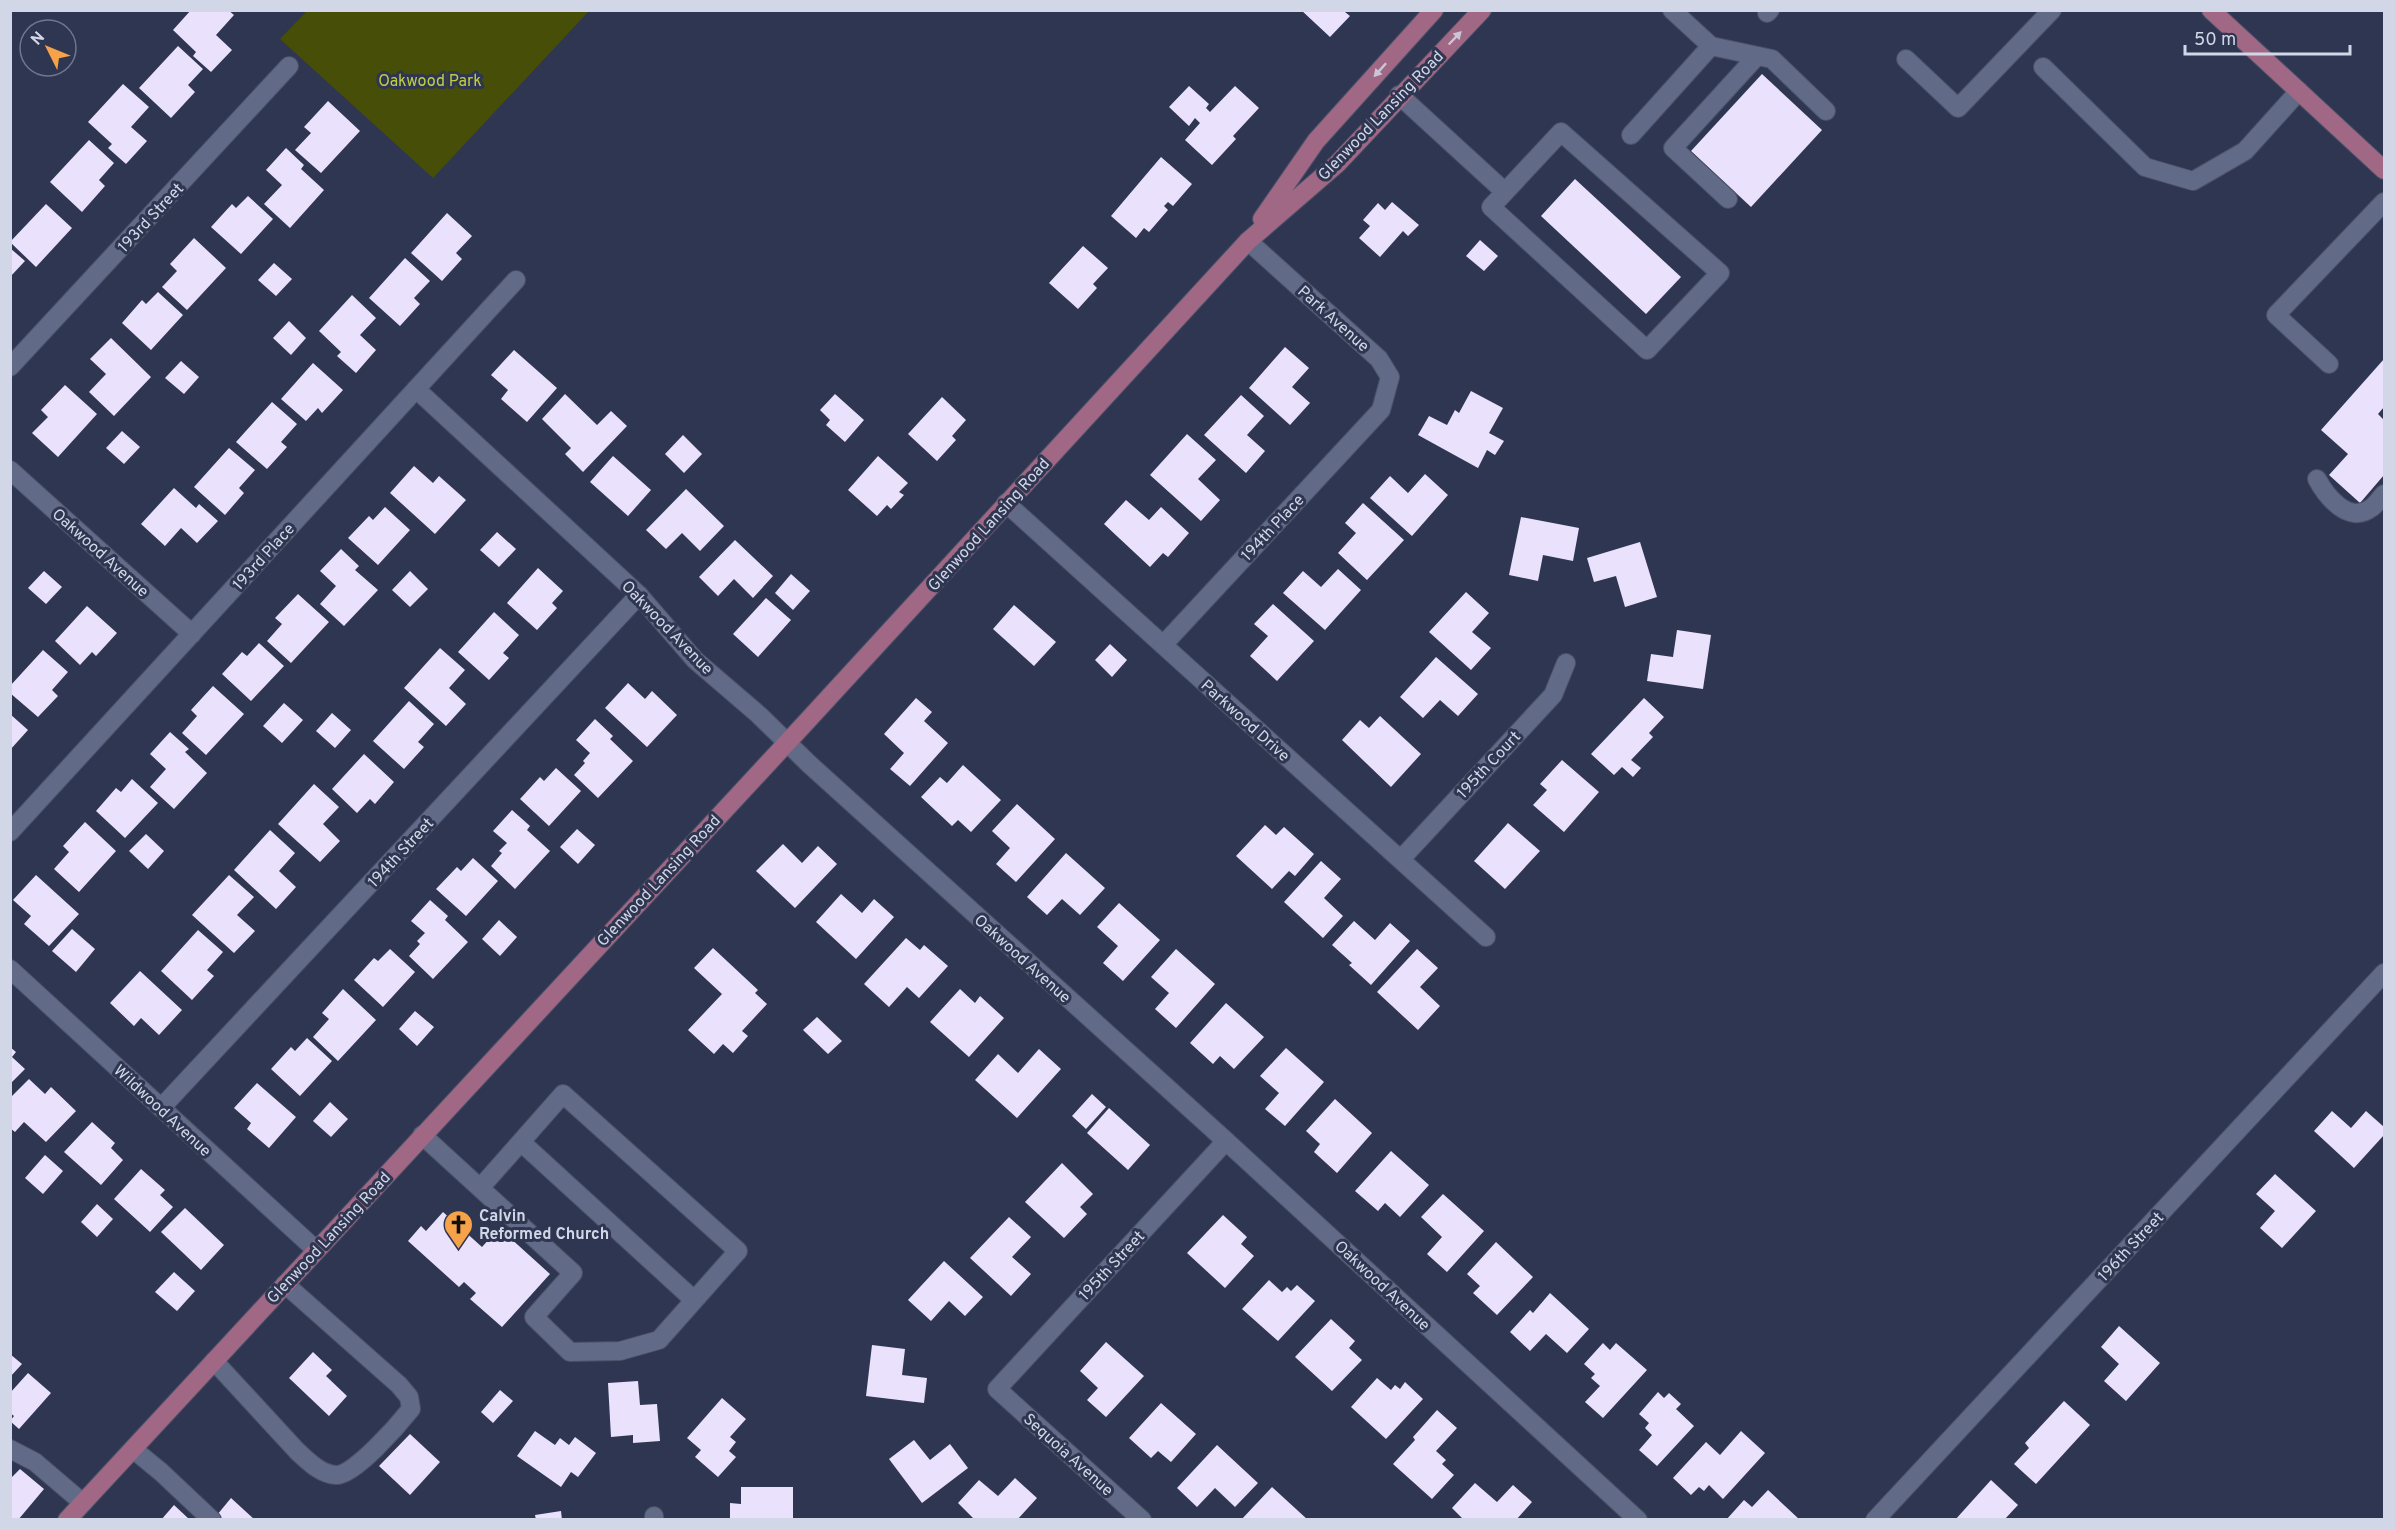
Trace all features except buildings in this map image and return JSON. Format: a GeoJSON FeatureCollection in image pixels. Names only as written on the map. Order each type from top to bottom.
{"type":"FeatureCollection","features":[{"type":"Feature","properties":{"kind":"main road","name":"Glenwood Lansing Road"},"geometry":{"type":"LineString","coordinates":[[1248,241],[1316,141],[1434,10]]}},
{"type":"Feature","properties":{"kind":"main road","name":"Glenwood Lansing Road"},"geometry":{"type":"LineString","coordinates":[[67,1520],[1248,241],[1337,164],[1399,95],[1482,10]]}},
{"type":"Feature","properties":{"kind":"main road"},"geometry":{"type":"LineString","coordinates":[[2211,10],[2385,170]]}},
{"type":"Feature","properties":{"kind":"street"},"geometry":{"type":"LineString","coordinates":[[1672,10],[1711,46],[1772,59],[1826,111]]}},
{"type":"Feature","properties":{"kind":"street"},"geometry":{"type":"LineString","coordinates":[[1905,59],[1958,108],[2052,10]]}},
{"type":"Feature","properties":{"kind":"street"},"geometry":{"type":"LineString","coordinates":[[1631,135],[1711,46]]}},
{"type":"Feature","properties":{"kind":"street"},"geometry":{"type":"LineString","coordinates":[[1728,199],[1673,148],[1757,56]]}},
{"type":"Feature","properties":{"kind":"street","name":"193rd Street"},"geometry":{"type":"LineString","coordinates":[[10,367],[289,66]]}},
{"type":"Feature","properties":{"kind":"street"},"geometry":{"type":"LineString","coordinates":[[2043,67],[2145,168],[2193,181],[2245,151],[2299,91]]}},
{"type":"Feature","properties":{"kind":"street"},"geometry":{"type":"LineString","coordinates":[[1399,95],[1505,192]]}},
{"type":"Feature","properties":{"kind":"street"},"geometry":{"type":"LineString","coordinates":[[1561,132],[1720,273],[1647,350],[1491,207],[1505,192],[1561,132]]}},
{"type":"Feature","properties":{"kind":"street"},"geometry":{"type":"LineString","coordinates":[[2329,364],[2276,315],[2385,202]]}},
{"type":"Feature","properties":{"kind":"street","name":"Park Avenue"},"geometry":{"type":"LineString","coordinates":[[1248,241],[1379,359],[1390,377],[1381,410]]}},
{"type":"Feature","properties":{"kind":"street","name":"193rd Place"},"geometry":{"type":"LineString","coordinates":[[10,832],[516,280]]}},
{"type":"Feature","properties":{"kind":"street","name":"Oakwood Avenue"},"geometry":{"type":"LineString","coordinates":[[416,389],[639,595],[695,660],[759,715],[1638,1520]]}},
{"type":"Feature","properties":{"kind":"street","name":"194th Place"},"geometry":{"type":"LineString","coordinates":[[1163,645],[1381,410]]}},
{"type":"Feature","properties":{"kind":"street","name":"Oakwood Avenue"},"geometry":{"type":"LineString","coordinates":[[10,470],[192,634]]}},
{"type":"Feature","properties":{"kind":"street"},"geometry":{"type":"LineString","coordinates":[[2317,479],[2325,495],[2341,508],[2355,512],[2369,510],[2385,494]]}},
{"type":"Feature","properties":{"kind":"street","name":"Parkwood Drive"},"geometry":{"type":"LineString","coordinates":[[1006,503],[1486,937]]}},
{"type":"Feature","properties":{"kind":"street","name":"194th Street"},"geometry":{"type":"LineString","coordinates":[[161,1108],[639,595]]}},
{"type":"Feature","properties":{"kind":"street","name":"195th Court"},"geometry":{"type":"LineString","coordinates":[[1401,859],[1553,694],[1566,663]]}},
{"type":"Feature","properties":{"kind":"street","name":"Wildwood Avenue"},"geometry":{"type":"LineString","coordinates":[[10,969],[316,1250]]}},
{"type":"Feature","properties":{"kind":"street","name":"196th Street"},"geometry":{"type":"LineString","coordinates":[[1875,1520],[2385,973]]}},
{"type":"Feature","properties":{"kind":"street"},"geometry":{"type":"LineString","coordinates":[[422,1136],[573,1273],[534,1317],[570,1352],[620,1351],[659,1340],[738,1251],[563,1094],[480,1188]]}},
{"type":"Feature","properties":{"kind":"street","name":"195th Street"},"geometry":{"type":"LineString","coordinates":[[997,1389],[1226,1141]]}},
{"type":"Feature","properties":{"kind":"street"},"geometry":{"type":"LineString","coordinates":[[521,1142],[694,1300]]}},
{"type":"Feature","properties":{"kind":"street"},"geometry":{"type":"LineString","coordinates":[[214,1361],[297,1451],[309,1463],[324,1472],[337,1476],[350,1472],[399,1424],[411,1409],[409,1397],[399,1385],[285,1284]]}},
{"type":"Feature","properties":{"kind":"street","name":"Sequoia Avenue"},"geometry":{"type":"LineString","coordinates":[[997,1389],[1142,1520]]}},
{"type":"Feature","properties":{"kind":"street"},"geometry":{"type":"LineString","coordinates":[[10,1449],[35,1462],[82,1503]]}},
{"type":"Feature","properties":{"kind":"street"},"geometry":{"type":"LineString","coordinates":[[133,1449],[212,1520]]}},
{"type":"Feature","properties":{"kind":"green space","name":"Oakwood Park"},"geometry":{"type":"Polygon","coordinates":[[[307,11],[589,11],[433,178],[280,39],[307,11]]]}},
{"type":"Feature","properties":{"kind":"place","name":"Calvin Reformed Church"},"geometry":{"type":"Point","coordinates":[458,1250]}}]}
